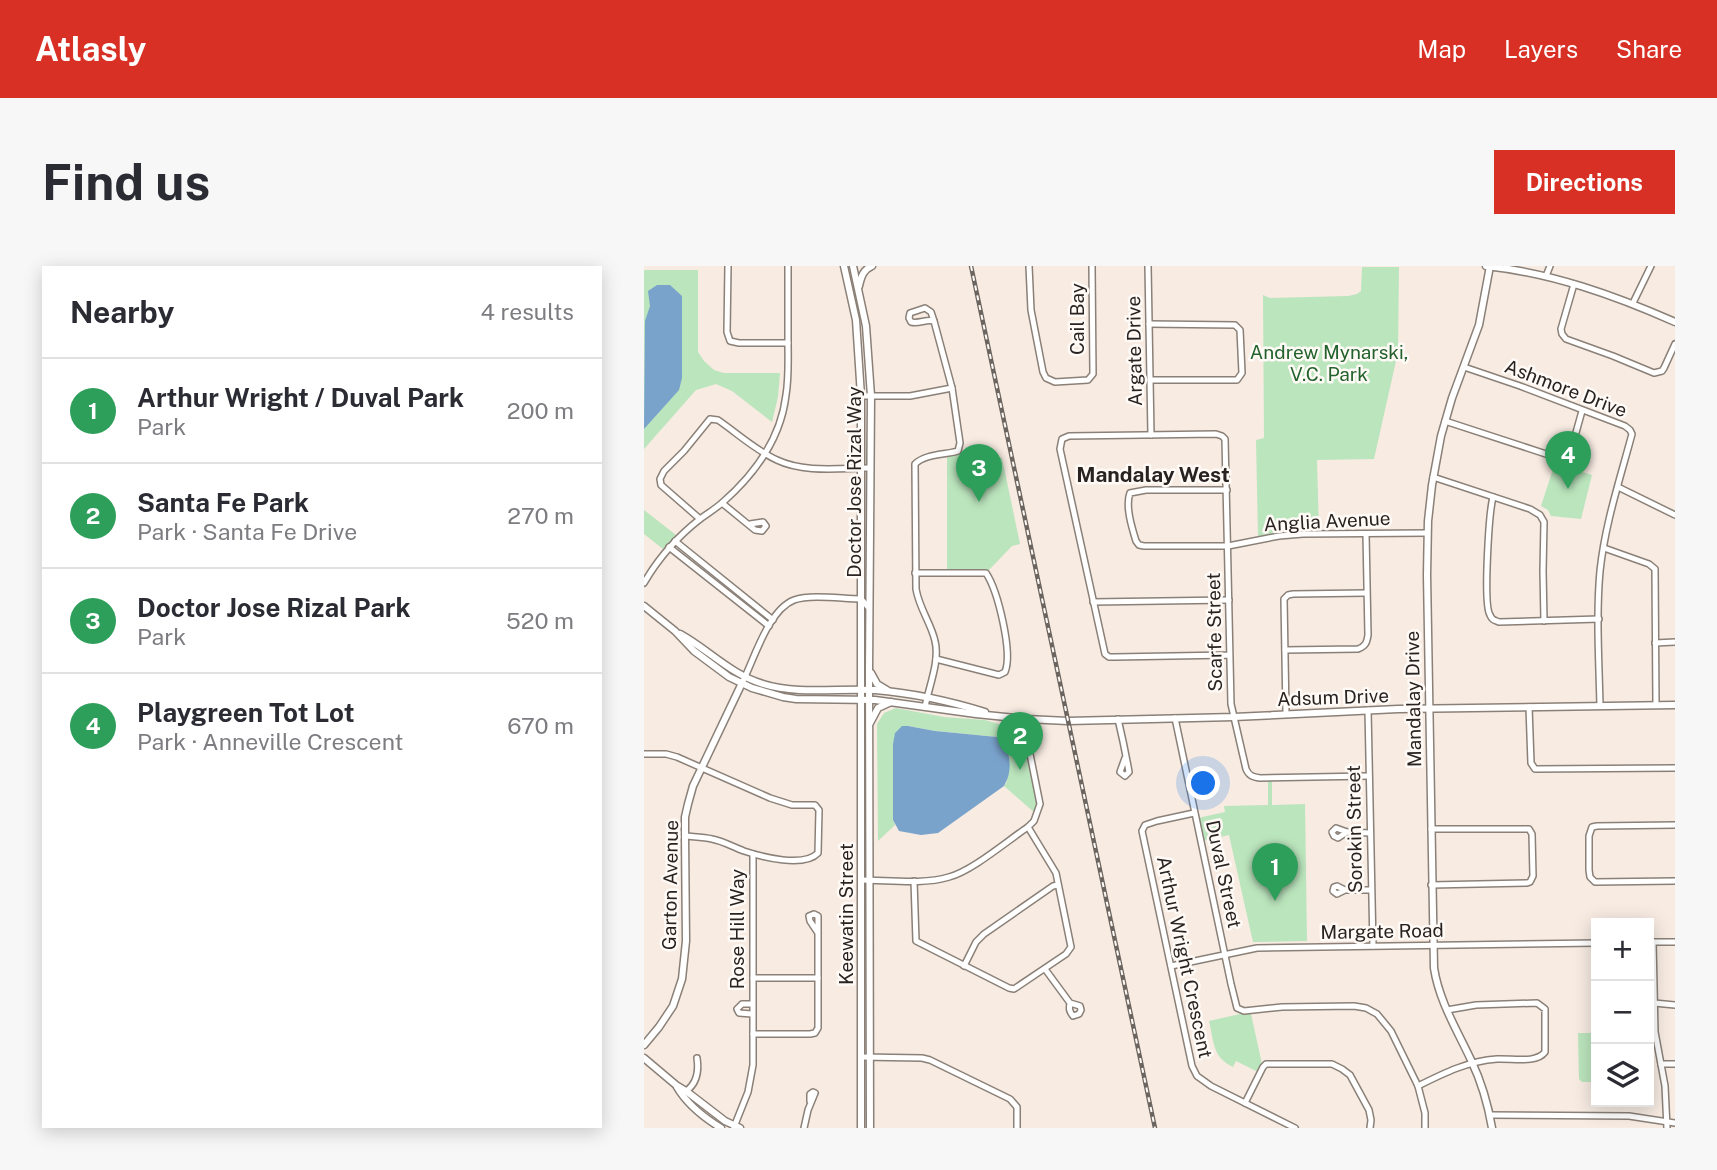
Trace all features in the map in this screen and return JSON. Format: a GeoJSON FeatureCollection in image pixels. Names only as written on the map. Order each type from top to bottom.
{"type":"FeatureCollection","features":[{"type":"Feature","properties":{"kind":"street"},"geometry":{"type":"LineString","coordinates":[[728,266],[727,332],[730,341],[788,343]]}},
{"type":"Feature","properties":{"kind":"street"},"geometry":{"type":"LineString","coordinates":[[644,583],[669,547],[743,482],[765,454],[778,426],[784,409],[788,379],[788,266]]}},
{"type":"Feature","properties":{"kind":"street","name":"Doctor Jose Rizal Way"},"geometry":{"type":"LineString","coordinates":[[844,266],[856,320],[860,396],[861,599],[865,700]]}},
{"type":"Feature","properties":{"kind":"street","name":"Doctor Jose Rizal Way"},"geometry":{"type":"LineString","coordinates":[[853,266],[866,326],[870,396],[869,670],[865,690]]}},
{"type":"Feature","properties":{"kind":"street"},"geometry":{"type":"LineString","coordinates":[[858,288],[862,275],[872,266]]}},
{"type":"Feature","properties":{"kind":"street","name":"Cail Bay"},"geometry":{"type":"LineString","coordinates":[[1029,266],[1031,310],[1044,372],[1049,381],[1055,382],[1088,380],[1093,374],[1092,266]]}},
{"type":"Feature","properties":{"kind":"street","name":"Argate Drive"},"geometry":{"type":"LineString","coordinates":[[1149,266],[1151,435]]}},
{"type":"Feature","properties":{"kind":"street"},"geometry":{"type":"LineString","coordinates":[[1489,266],[1546,275],[1633,303],[1675,322]]}},
{"type":"Feature","properties":{"kind":"street","name":"Mandalay Drive"},"geometry":{"type":"LineString","coordinates":[[1489,266],[1479,325],[1445,421],[1433,477],[1427,533],[1435,975],[1447,1010],[1473,1063],[1492,1128]]}},
{"type":"Feature","properties":{"kind":"street"},"geometry":{"type":"LineString","coordinates":[[1546,275],[1550,266]]}},
{"type":"Feature","properties":{"kind":"street"},"geometry":{"type":"LineString","coordinates":[[1633,303],[1651,266]]}},
{"type":"Feature","properties":{"kind":"street"},"geometry":{"type":"LineString","coordinates":[[1574,284],[1561,329],[1566,339],[1654,373],[1662,371],[1675,344]]}},
{"type":"Feature","properties":{"kind":"street"},"geometry":{"type":"LineString","coordinates":[[925,707],[936,659],[935,639],[918,600],[915,573],[915,464],[924,458],[958,451],[960,447],[952,388],[934,321],[931,312],[925,309],[910,313],[908,318],[914,323],[934,321]]}},
{"type":"Feature","properties":{"kind":"street"},"geometry":{"type":"LineString","coordinates":[[1149,324],[1235,325],[1240,330],[1242,373],[1237,380],[1150,380]]}},
{"type":"Feature","properties":{"kind":"street","name":"Ashmore Drive"},"geometry":{"type":"LineString","coordinates":[[1464,367],[1630,429],[1632,434],[1610,517],[1600,584],[1600,706]]}},
{"type":"Feature","properties":{"kind":"street"},"geometry":{"type":"LineString","coordinates":[[860,396],[910,396],[952,388]]}},
{"type":"Feature","properties":{"kind":"street"},"geometry":{"type":"LineString","coordinates":[[1445,421],[1565,459],[1570,454],[1582,411]]}},
{"type":"Feature","properties":{"kind":"street"},"geometry":{"type":"LineString","coordinates":[[700,519],[661,485],[660,479],[710,419],[718,420],[778,461],[800,467],[869,468]]}},
{"type":"Feature","properties":{"kind":"street","name":"Scarfe Street"},"geometry":{"type":"LineString","coordinates":[[1151,435],[1216,434],[1226,439],[1231,704],[1248,775],[1369,776]]}},
{"type":"Feature","properties":{"kind":"street"},"geometry":{"type":"LineString","coordinates":[[1151,435],[1069,436],[1062,439],[1060,444],[1103,649],[1109,657],[1229,655]]}},
{"type":"Feature","properties":{"kind":"street"},"geometry":{"type":"LineString","coordinates":[[1433,477],[1540,515],[1544,522],[1544,621]]}},
{"type":"Feature","properties":{"kind":"street"},"geometry":{"type":"LineString","coordinates":[[1618,487],[1675,514]]}},
{"type":"Feature","properties":{"kind":"street","name":"Anglia Avenue"},"geometry":{"type":"LineString","coordinates":[[1227,490],[1140,490],[1130,493],[1128,498],[1134,534],[1139,545],[1228,545],[1279,536],[1427,533]]}},
{"type":"Feature","properties":{"kind":"street"},"geometry":{"type":"LineString","coordinates":[[1493,497],[1489,527],[1489,614],[1493,619],[1499,622],[1599,620]]}},
{"type":"Feature","properties":{"kind":"street"},"geometry":{"type":"LineString","coordinates":[[722,503],[750,524]]}},
{"type":"Feature","properties":{"kind":"street"},"geometry":{"type":"LineString","coordinates":[[1285,650],[1364,647],[1368,635],[1366,534]]}},
{"type":"Feature","properties":{"kind":"street"},"geometry":{"type":"LineString","coordinates":[[675,541],[773,620]]}},
{"type":"Feature","properties":{"kind":"street"},"geometry":{"type":"LineString","coordinates":[[669,547],[769,626]]}},
{"type":"Feature","properties":{"kind":"street"},"geometry":{"type":"LineString","coordinates":[[1604,548],[1649,564],[1655,569],[1656,705]]}},
{"type":"Feature","properties":{"kind":"street"},"geometry":{"type":"LineString","coordinates":[[915,573],[986,573],[999,609],[1008,656],[1005,673],[999,675],[936,659]]}},
{"type":"Feature","properties":{"kind":"street"},"geometry":{"type":"LineString","coordinates":[[1286,714],[1284,599],[1288,595],[1298,594],[1366,593]]}},
{"type":"Feature","properties":{"kind":"street"},"geometry":{"type":"LineString","coordinates":[[644,606],[705,660],[723,673],[744,680],[769,626],[780,610],[794,601],[806,598],[861,599],[870,608]]}},
{"type":"Feature","properties":{"kind":"street"},"geometry":{"type":"LineString","coordinates":[[1093,602],[1229,600]]}},
{"type":"Feature","properties":{"kind":"street"},"geometry":{"type":"LineString","coordinates":[[1655,643],[1675,642]]}},
{"type":"Feature","properties":{"kind":"street"},"geometry":{"type":"LineString","coordinates":[[869,670],[877,684],[892,692]]}},
{"type":"Feature","properties":{"kind":"street","name":"Adsum Drive"},"geometry":{"type":"LineString","coordinates":[[744,680],[789,689],[892,692],[927,697],[993,715]]}},
{"type":"Feature","properties":{"kind":"street","name":"Adsum Drive"},"geometry":{"type":"LineString","coordinates":[[744,680],[762,691],[796,699],[892,702],[976,714],[1068,721],[1368,710],[1675,705]]}},
{"type":"Feature","properties":{"kind":"street","name":"Garton Avenue"},"geometry":{"type":"LineString","coordinates":[[644,1045],[673,1006],[682,979],[686,941],[685,817],[688,804],[702,767],[744,680]]}},
{"type":"Feature","properties":{"kind":"street","name":"Keewatin Street"},"geometry":{"type":"LineString","coordinates":[[865,700],[869,727],[870,1128]]}},
{"type":"Feature","properties":{"kind":"street","name":"Keewatin Street"},"geometry":{"type":"LineString","coordinates":[[861,1128],[861,880],[865,700]]}},
{"type":"Feature","properties":{"kind":"street"},"geometry":{"type":"LineString","coordinates":[[869,727],[877,708],[892,702]]}},
{"type":"Feature","properties":{"kind":"street"},"geometry":{"type":"LineString","coordinates":[[1529,707],[1531,763],[1535,769],[1675,768]]}},
{"type":"Feature","properties":{"kind":"street","name":"Sorokin Street"},"geometry":{"type":"LineString","coordinates":[[1368,710],[1373,946]]}},
{"type":"Feature","properties":{"kind":"street","name":"Duval Street"},"geometry":{"type":"LineString","coordinates":[[1175,718],[1225,955]]}},
{"type":"Feature","properties":{"kind":"street"},"geometry":{"type":"LineString","coordinates":[[861,880],[914,881],[950,877],[1028,827],[1034,821],[1040,804],[1025,729],[1026,719]]}},
{"type":"Feature","properties":{"kind":"street"},"geometry":{"type":"LineString","coordinates":[[1118,719],[1125,758]]}},
{"type":"Feature","properties":{"kind":"street"},"geometry":{"type":"LineString","coordinates":[[644,754],[677,757],[770,798],[792,805],[815,805],[819,810],[818,853],[807,860],[753,854],[713,839],[685,836]]}},
{"type":"Feature","properties":{"kind":"street","name":"Arthur Wright Crescent"},"geometry":{"type":"LineString","coordinates":[[1194,813],[1145,825],[1142,831],[1194,1071],[1202,1081],[1296,1128]]}},
{"type":"Feature","properties":{"kind":"street"},"geometry":{"type":"LineString","coordinates":[[1675,825],[1597,826],[1592,827],[1589,836],[1590,877],[1595,882],[1675,881]]}},
{"type":"Feature","properties":{"kind":"street"},"geometry":{"type":"LineString","coordinates":[[914,881],[916,941],[1014,989],[1066,954],[1071,947],[1051,864],[1028,827]]}},
{"type":"Feature","properties":{"kind":"street"},"geometry":{"type":"LineString","coordinates":[[1431,829],[1530,829],[1533,876],[1527,883],[1432,886]]}},
{"type":"Feature","properties":{"kind":"street"},"geometry":{"type":"LineString","coordinates":[[1347,832],[1370,833]]}},
{"type":"Feature","properties":{"kind":"street","name":"Rose Hill Way"},"geometry":{"type":"LineString","coordinates":[[736,1127],[750,1084],[753,1065],[753,854]]}},
{"type":"Feature","properties":{"kind":"street"},"geometry":{"type":"LineString","coordinates":[[964,966],[984,934],[1058,885]]}},
{"type":"Feature","properties":{"kind":"street"},"geometry":{"type":"LineString","coordinates":[[1345,890],[1371,890]]}},
{"type":"Feature","properties":{"kind":"street"},"geometry":{"type":"LineString","coordinates":[[753,1034],[810,1034],[818,1028],[818,933]]}},
{"type":"Feature","properties":{"kind":"street"},"geometry":{"type":"LineString","coordinates":[[1654,942],[1675,942]]}},
{"type":"Feature","properties":{"kind":"street","name":"Margate Road"},"geometry":{"type":"LineString","coordinates":[[1171,966],[1262,948],[1591,943]]}},
{"type":"Feature","properties":{"kind":"street","name":"Arthur Wright Crescent"},"geometry":{"type":"LineString","coordinates":[[1225,955],[1237,1008],[1244,1011],[1282,1007],[1354,1006],[1377,1014],[1387,1025],[1418,1086],[1425,1113],[1425,1128]]}},
{"type":"Feature","properties":{"kind":"street"},"geometry":{"type":"LineString","coordinates":[[1045,969],[1070,1003]]}},
{"type":"Feature","properties":{"kind":"street"},"geometry":{"type":"LineString","coordinates":[[753,978],[818,978]]}},
{"type":"Feature","properties":{"kind":"street"},"geometry":{"type":"LineString","coordinates":[[1667,1128],[1665,1086],[1655,1032],[1654,1003],[1675,1005]]}},
{"type":"Feature","properties":{"kind":"street","name":"Rose Hill Way"},"geometry":{"type":"LineString","coordinates":[[752,1004],[742,1004],[737,1009],[739,1013],[752,1014]]}},
{"type":"Feature","properties":{"kind":"street"},"geometry":{"type":"LineString","coordinates":[[1418,1086],[1455,1068],[1473,1063],[1489,1059],[1541,1057],[1545,1052],[1545,1009],[1541,1005],[1476,1005],[1447,1010]]}},
{"type":"Feature","properties":{"kind":"street"},"geometry":{"type":"LineString","coordinates":[[861,1057],[922,1058],[945,1067],[1010,1099],[1017,1107],[1017,1128]]}},
{"type":"Feature","properties":{"kind":"street"},"geometry":{"type":"LineString","coordinates":[[644,1058],[684,1092],[736,1127]]}},
{"type":"Feature","properties":{"kind":"street"},"geometry":{"type":"LineString","coordinates":[[684,1092],[692,1087],[698,1067],[697,1058]]}},
{"type":"Feature","properties":{"kind":"street"},"geometry":{"type":"LineString","coordinates":[[1245,1103],[1266,1064],[1332,1063],[1350,1075],[1368,1110],[1370,1128]]}},
{"type":"Feature","properties":{"kind":"street"},"geometry":{"type":"LineString","coordinates":[[1661,1064],[1675,1064]]}},
{"type":"Feature","properties":{"kind":"street"},"geometry":{"type":"LineString","coordinates":[[684,1092],[704,1116],[721,1128]]}},
{"type":"Feature","properties":{"kind":"street"},"geometry":{"type":"LineString","coordinates":[[804,1128],[810,1101]]}},
{"type":"Feature","properties":{"kind":"street"},"geometry":{"type":"LineString","coordinates":[[1490,1115],[1629,1116],[1675,1123]]}},
{"type":"Feature","properties":{"kind":"green space","name":"Andrew Mynarski, V.C. Park"},"geometry":{"type":"Polygon","coordinates":[[[1362,267],[1399,267],[1398,352],[1374,459],[1317,460],[1319,532],[1289,532],[1258,537],[1256,440],[1264,438],[1263,295],[1270,298],[1357,294],[1361,291],[1362,267]]]}},
{"type":"Feature","properties":{"kind":"green space"},"geometry":{"type":"Polygon","coordinates":[[[644,270],[698,270],[698,352],[714,370],[724,373],[780,373],[772,422],[732,391],[716,384],[696,390],[644,449],[644,270]]]}},
{"type":"Feature","properties":{"kind":"green space"},"geometry":{"type":"Polygon","coordinates":[[[961,451],[1002,458],[1020,544],[1012,546],[988,571],[947,570],[947,456],[961,451]]]}},
{"type":"Feature","properties":{"kind":"green space"},"geometry":{"type":"Polygon","coordinates":[[[1555,463],[1592,475],[1581,519],[1551,516],[1548,510],[1541,506],[1555,463]]]}},
{"type":"Feature","properties":{"kind":"green space"},"geometry":{"type":"Polygon","coordinates":[[[644,510],[676,535],[663,549],[644,534],[644,510]]]}},
{"type":"Feature","properties":{"kind":"green space"},"geometry":{"type":"Polygon","coordinates":[[[896,708],[1021,727],[1036,793],[1035,813],[1004,786],[1007,782],[997,737],[908,726],[893,744],[895,825],[878,841],[877,724],[884,713],[896,708]]]}},
{"type":"Feature","properties":{"kind":"green space"},"geometry":{"type":"Polygon","coordinates":[[[1268,781],[1272,781],[1272,805],[1305,804],[1307,941],[1253,942],[1229,835],[1203,841],[1198,818],[1225,812],[1224,806],[1268,805],[1268,781]]]}},
{"type":"Feature","properties":{"kind":"green space"},"geometry":{"type":"Polygon","coordinates":[[[1251,1014],[1262,1064],[1258,1072],[1236,1061],[1233,1067],[1221,1058],[1215,1048],[1209,1021],[1251,1014]]]}},
{"type":"Feature","properties":{"kind":"green space"},"geometry":{"type":"Polygon","coordinates":[[[1578,1033],[1591,1033],[1591,1082],[1582,1082],[1579,1079],[1578,1033]]]}},
{"type":"Feature","properties":{"kind":"water"},"geometry":{"type":"Polygon","coordinates":[[[657,285],[670,285],[682,296],[682,378],[679,390],[644,429],[645,321],[650,306],[648,291],[657,285]]]}},
{"type":"Feature","properties":{"kind":"water"},"geometry":{"type":"Polygon","coordinates":[[[902,726],[1004,740],[1010,763],[1004,786],[938,833],[921,835],[899,831],[893,820],[893,744],[895,733],[902,726]]]}},
{"type":"Feature","properties":{"kind":"railway"},"geometry":{"type":"LineString","coordinates":[[971,266],[1155,1128]]}},
{"type":"Feature","properties":{"kind":"place","name":"Playgreen Tot Lot"},"geometry":{"type":"Point","coordinates":[1568,489]}},
{"type":"Feature","properties":{"kind":"place","name":"Doctor Jose Rizal Park"},"geometry":{"type":"Point","coordinates":[979,502]}},
{"type":"Feature","properties":{"kind":"place","name":"Santa Fe Park"},"geometry":{"type":"Point","coordinates":[1020,770]}},
{"type":"Feature","properties":{"kind":"place","name":"Arthur Wright / Duval Park"},"geometry":{"type":"Point","coordinates":[1275,901]}},
{"type":"Feature","properties":{"kind":"district","name":"Mandalay West"},"geometry":{"type":"Point","coordinates":[1153,474]}}]}
